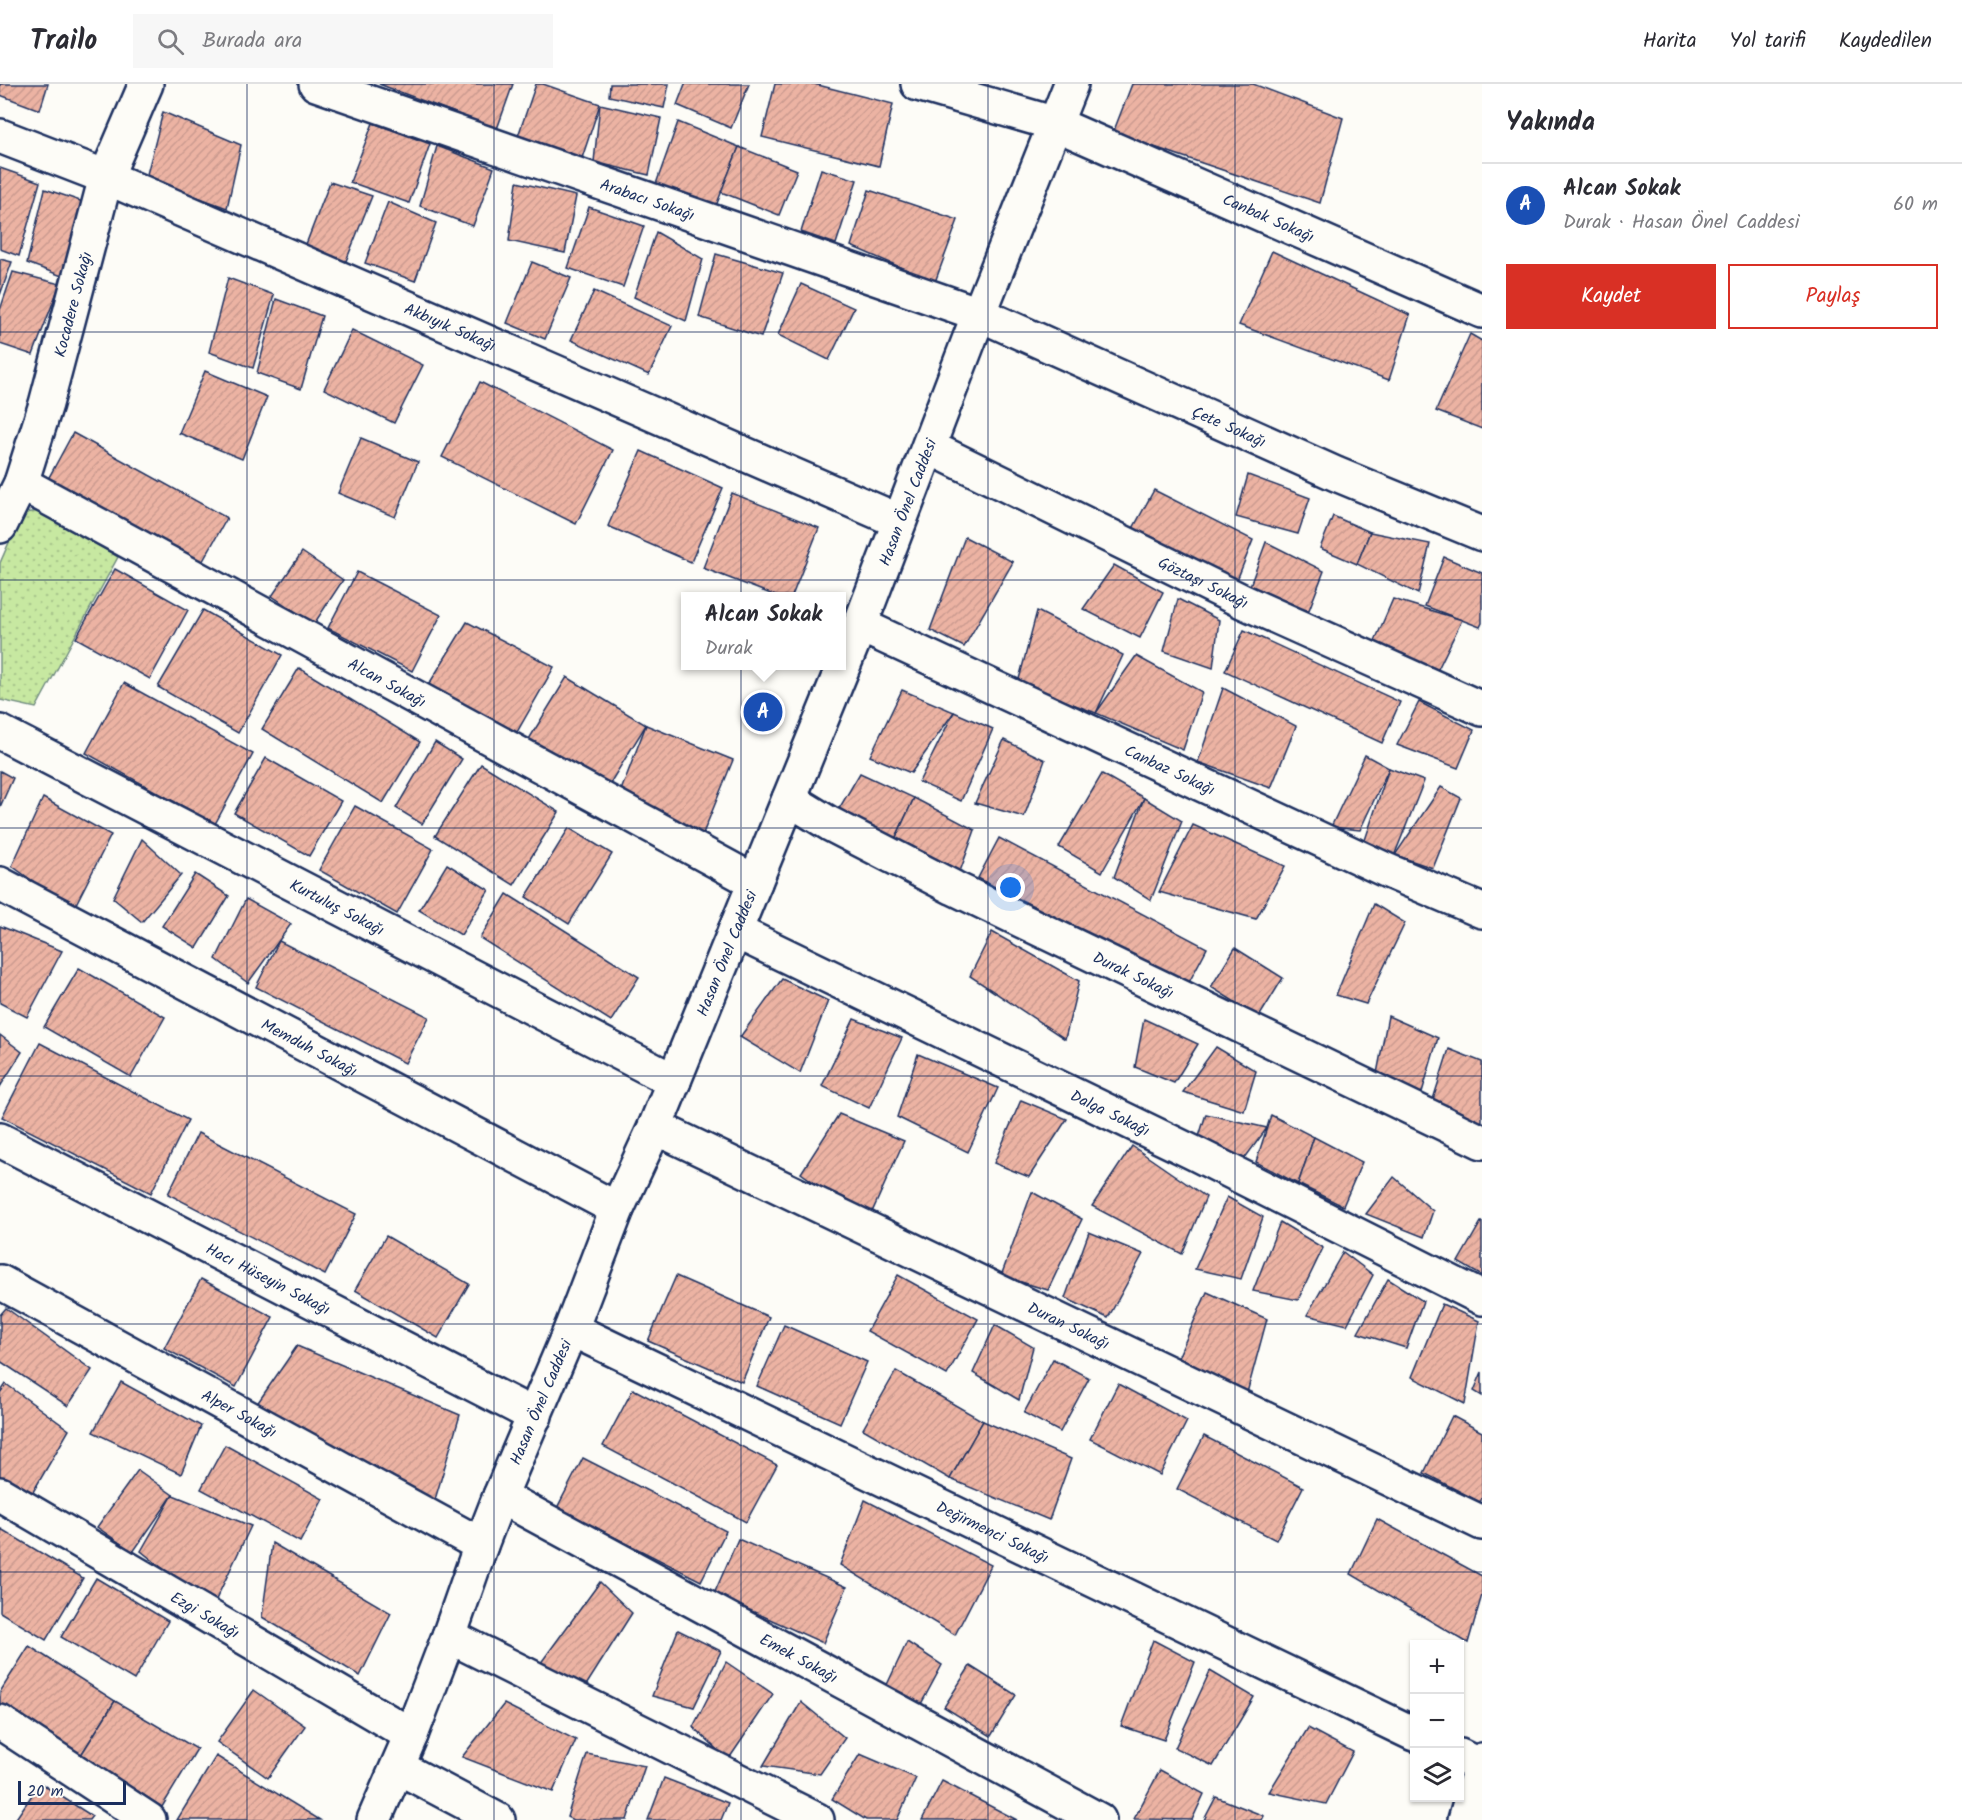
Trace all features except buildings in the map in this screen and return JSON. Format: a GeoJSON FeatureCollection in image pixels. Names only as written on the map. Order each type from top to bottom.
{"type":"FeatureCollection","features":[{"type":"Feature","properties":{"kind":"street","name":"Kocadere Sokağı"},"geometry":{"type":"LineString","coordinates":[[0,526],[21,483],[46,404],[106,177],[146,84]]}},
{"type":"Feature","properties":{"kind":"street","name":"Arabacı Sokağı"},"geometry":{"type":"LineString","coordinates":[[316,84],[979,314]]}},
{"type":"Feature","properties":{"kind":"street","name":"Canbak Sokağı"},"geometry":{"type":"LineString","coordinates":[[918,84],[1056,124],[1482,310]]}},
{"type":"Feature","properties":{"kind":"street","name":"Hasan Önel Caddesi"},"geometry":{"type":"LineString","coordinates":[[846,659],[979,314],[1071,84]]}},
{"type":"Feature","properties":{"kind":"street","name":"Akbıyık Sokağı"},"geometry":{"type":"LineString","coordinates":[[0,136],[106,177],[899,521]]}},
{"type":"Feature","properties":{"kind":"street","name":"Çete Sokağı"},"geometry":{"type":"LineString","coordinates":[[979,314],[1336,474],[1482,534]]}},
{"type":"Feature","properties":{"kind":"street","name":"Göztaşı Sokağı"},"geometry":{"type":"LineString","coordinates":[[928,447],[1244,602],[1482,709]]}},
{"type":"Feature","properties":{"kind":"street","name":"Alcan Sokağı"},"geometry":{"type":"LineString","coordinates":[[21,483],[755,882]]}},
{"type":"Feature","properties":{"kind":"street","name":"Canbaz Sokağı"},"geometry":{"type":"LineString","coordinates":[[860,625],[1377,866],[1482,911]]}},
{"type":"Feature","properties":{"kind":"street","name":"Hasan Önel Caddesi"},"geometry":{"type":"LineString","coordinates":[[374,1820],[411,1735],[449,1636],[480,1545],[572,1329],[617,1209],[655,1127],[842,670]]}},
{"type":"Feature","properties":{"kind":"street","name":"Kurtuluş Sokağı"},"geometry":{"type":"LineString","coordinates":[[0,732],[674,1081]]}},
{"type":"Feature","properties":{"kind":"street","name":"Durak Sokağı"},"geometry":{"type":"LineString","coordinates":[[789,799],[830,824],[954,888],[1482,1142]]}},
{"type":"Feature","properties":{"kind":"street","name":"Memduh Sokağı"},"geometry":{"type":"LineString","coordinates":[[0,884],[617,1209]]}},
{"type":"Feature","properties":{"kind":"street","name":"Dalga Sokağı"},"geometry":{"type":"LineString","coordinates":[[735,931],[1194,1153],[1482,1298]]}},
{"type":"Feature","properties":{"kind":"street","name":"Duran Sokağı"},"geometry":{"type":"LineString","coordinates":[[655,1127],[1482,1523]]}},
{"type":"Feature","properties":{"kind":"street","name":"Hacı Hüseyin Sokağı"},"geometry":{"type":"LineString","coordinates":[[0,1140],[536,1416]]}},
{"type":"Feature","properties":{"kind":"street","name":"Alper Sokağı"},"geometry":{"type":"LineString","coordinates":[[0,1281],[480,1545]]}},
{"type":"Feature","properties":{"kind":"street","name":"Değirmenci Sokağı"},"geometry":{"type":"LineString","coordinates":[[572,1329],[1410,1732]]}},
{"type":"Feature","properties":{"kind":"street","name":"Ezgi Sokağı"},"geometry":{"type":"LineString","coordinates":[[0,1494],[411,1735]]}},
{"type":"Feature","properties":{"kind":"street","name":"Emek Sokağı"},"geometry":{"type":"LineString","coordinates":[[500,1496],[1099,1820]]}},
{"type":"Feature","properties":{"kind":"street"},"geometry":{"type":"LineString","coordinates":[[449,1636],[817,1820]]}},
{"type":"Feature","properties":{"kind":"street"},"geometry":{"type":"LineString","coordinates":[[0,1722],[149,1820]]}},
{"type":"Feature","properties":{"kind":"street"},"geometry":{"type":"LineString","coordinates":[[1465,1820],[1474,1761]]}},
{"type":"Feature","properties":{"kind":"street"},"geometry":{"type":"LineString","coordinates":[[398,1767],[498,1820]]}},
{"type":"Feature","properties":{"kind":"green space"},"geometry":{"type":"Polygon","coordinates":[[[42,511],[118,557],[36,708],[0,700],[0,563],[22,513],[42,511]]]}},
{"type":"Feature","properties":{"kind":"place","name":"Alcan Sokak"},"geometry":{"type":"Point","coordinates":[763,712]}}]}
